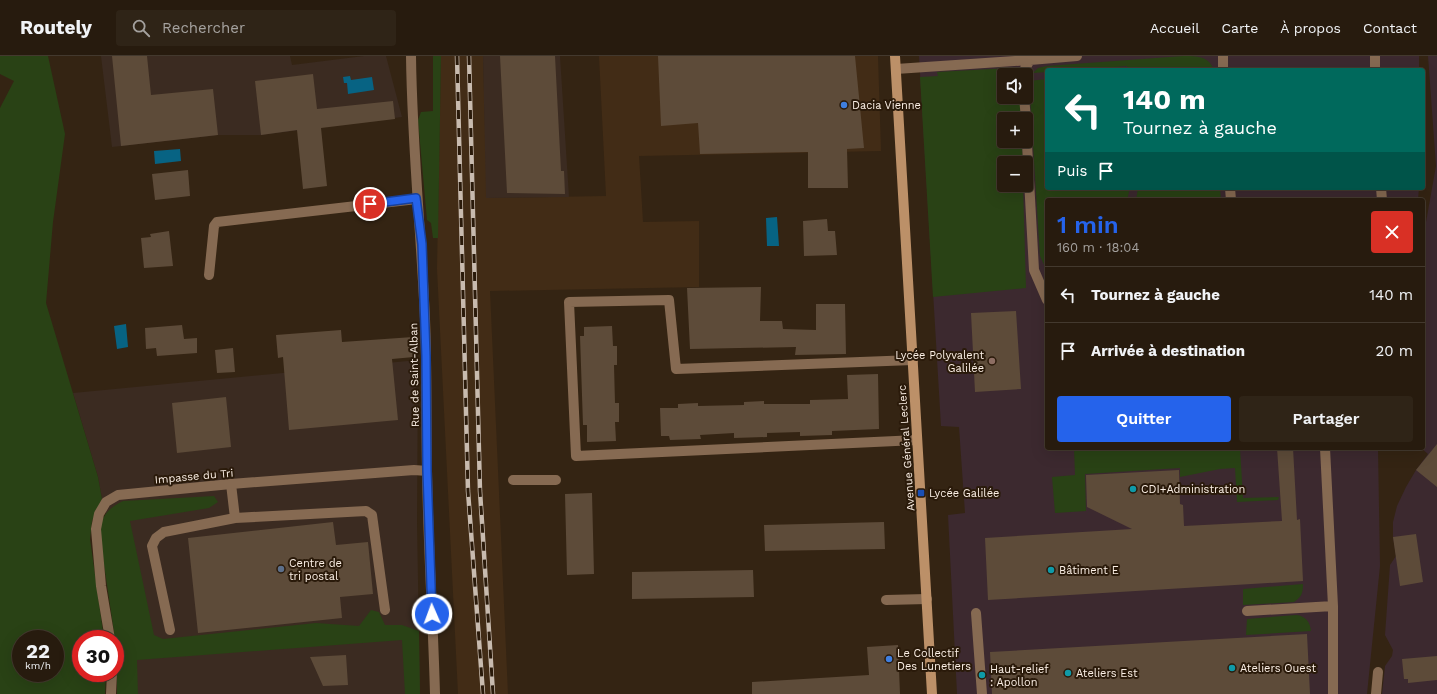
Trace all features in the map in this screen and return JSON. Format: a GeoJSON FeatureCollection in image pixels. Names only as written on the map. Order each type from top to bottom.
{"type":"FeatureCollection","features":[{"type":"Feature","properties":{"kind":"main road","name":"Avenue Général Leclerc"},"geometry":{"type":"LineString","coordinates":[[895,56],[932,694]]}},
{"type":"Feature","properties":{"kind":"street","name":"Rue de Saint-Alban"},"geometry":{"type":"LineString","coordinates":[[411,56],[416,198],[422,244],[426,356],[427,471],[436,694]]}},
{"type":"Feature","properties":{"kind":"street"},"geometry":{"type":"LineString","coordinates":[[896,69],[1030,58],[1077,56]]}},
{"type":"Feature","properties":{"kind":"street"},"geometry":{"type":"LineString","coordinates":[[1223,56],[1223,68]]}},
{"type":"Feature","properties":{"kind":"street"},"geometry":{"type":"LineString","coordinates":[[1374,56],[1375,68]]}},
{"type":"Feature","properties":{"kind":"street"},"geometry":{"type":"LineString","coordinates":[[1025,68],[1030,58]]}},
{"type":"Feature","properties":{"kind":"street"},"geometry":{"type":"LineString","coordinates":[[1027,148],[1034,270],[1045,295]]}},
{"type":"Feature","properties":{"kind":"street"},"geometry":{"type":"LineString","coordinates":[[209,275],[214,226],[217,222],[416,198]]}},
{"type":"Feature","properties":{"kind":"street"},"geometry":{"type":"LineString","coordinates":[[913,360],[676,369],[669,300],[569,302],[576,456],[917,440]]}},
{"type":"Feature","properties":{"kind":"street"},"geometry":{"type":"LineString","coordinates":[[1325,450],[1333,606],[1333,694]]}},
{"type":"Feature","properties":{"kind":"street","name":"Impasse du Tri"},"geometry":{"type":"LineString","coordinates":[[108,630],[101,586],[96,529],[99,514],[106,502],[118,495],[231,484],[406,471],[427,471]]}},
{"type":"Feature","properties":{"kind":"street"},"geometry":{"type":"LineString","coordinates":[[513,480],[556,480]]}},
{"type":"Feature","properties":{"kind":"street"},"geometry":{"type":"LineString","coordinates":[[231,484],[234,518]]}},
{"type":"Feature","properties":{"kind":"street"},"geometry":{"type":"LineString","coordinates":[[170,630],[152,546],[156,538],[164,532],[234,518],[366,511],[372,514],[385,610]]}},
{"type":"Feature","properties":{"kind":"street"},"geometry":{"type":"LineString","coordinates":[[886,600],[927,599]]}},
{"type":"Feature","properties":{"kind":"street"},"geometry":{"type":"LineString","coordinates":[[1247,611],[1333,606]]}},
{"type":"Feature","properties":{"kind":"street"},"geometry":{"type":"LineString","coordinates":[[976,612],[982,694]]}},
{"type":"Feature","properties":{"kind":"street"},"geometry":{"type":"LineString","coordinates":[[1376,694],[1378,672]]}},
{"type":"Feature","properties":{"kind":"street"},"geometry":{"type":"LineString","coordinates":[[111,694],[112,682]]}},
{"type":"Feature","properties":{"kind":"shaded area"},"geometry":{"type":"Polygon","coordinates":[[[101,56],[290,56],[292,65],[364,56],[386,56],[402,117],[261,135],[218,135],[112,147],[101,56]]]}},
{"type":"Feature","properties":{"kind":"shaded area"},"geometry":{"type":"Polygon","coordinates":[[[441,56],[483,56],[487,198],[606,196],[599,56],[878,56],[881,151],[639,156],[643,222],[699,221],[699,287],[490,291],[508,694],[458,694],[437,269],[441,56]]]}},
{"type":"Feature","properties":{"kind":"shaded area"},"geometry":{"type":"Polygon","coordinates":[[[483,56],[560,56],[569,197],[486,198],[483,56]]]}},
{"type":"Feature","properties":{"kind":"shaded area","name":"Lycée Polyvalent Galilée"},"geometry":{"type":"Polygon","coordinates":[[[919,56],[1419,56],[1419,68],[1045,68],[1045,190],[1419,190],[1418,198],[1045,198],[1045,450],[1378,450],[1380,566],[1367,694],[957,694],[948,515],[965,513],[959,427],[941,426],[919,56]]]}},
{"type":"Feature","properties":{"kind":"shaded area"},"geometry":{"type":"Polygon","coordinates":[[[1428,56],[1437,56],[1437,694],[1382,694],[1385,666],[1392,656],[1393,650],[1385,635],[1390,565],[1396,556],[1393,537],[1393,522],[1397,506],[1406,487],[1428,454],[1423,450],[1425,450],[1426,365],[1425,228],[1436,166],[1428,56]]]}},
{"type":"Feature","properties":{"kind":"shaded area"},"geometry":{"type":"Polygon","coordinates":[[[418,360],[417,523],[420,694],[130,694],[117,553],[102,499],[98,477],[73,393],[418,360]]]}},
{"type":"Feature","properties":{"kind":"green space"},"geometry":{"type":"Polygon","coordinates":[[[0,56],[48,56],[65,134],[53,222],[46,303],[98,477],[102,499],[92,521],[90,539],[103,630],[72,630],[72,682],[106,682],[105,694],[0,694],[0,108],[14,81],[0,74],[0,56]]]}},
{"type":"Feature","properties":{"kind":"green space"},"geometry":{"type":"Polygon","coordinates":[[[433,56],[441,56],[438,238],[433,238],[431,223],[427,220],[418,120],[421,112],[433,111],[433,56]]]}},
{"type":"Feature","properties":{"kind":"green space"},"geometry":{"type":"Polygon","coordinates":[[[1183,56],[1206,59],[1213,68],[1128,68],[1127,66],[1102,68],[1045,68],[1045,72],[1033,73],[1038,68],[1047,66],[1183,56]]]}},
{"type":"Feature","properties":{"kind":"green space"},"geometry":{"type":"Polygon","coordinates":[[[997,69],[997,104],[1021,104],[1021,112],[997,112],[997,148],[1022,148],[1023,156],[997,156],[997,192],[1023,192],[1026,288],[933,297],[920,77],[938,76],[937,72],[997,69]]]}},
{"type":"Feature","properties":{"kind":"green space"},"geometry":{"type":"Polygon","coordinates":[[[1045,79],[1045,190],[1130,190],[1128,198],[1045,198],[1045,267],[1040,256],[1033,145],[1033,112],[1031,112],[1030,104],[1033,104],[1033,81],[1045,79]]]}},
{"type":"Feature","properties":{"kind":"green space"},"geometry":{"type":"Polygon","coordinates":[[[1138,190],[1220,190],[1221,198],[1136,198],[1138,190]]]}},
{"type":"Feature","properties":{"kind":"green space"},"geometry":{"type":"Polygon","coordinates":[[[1074,450],[1240,450],[1243,498],[1279,497],[1278,500],[1237,502],[1235,468],[1220,469],[1180,477],[1180,468],[1085,474],[1086,511],[1055,513],[1052,477],[1075,475],[1074,450]]]}},
{"type":"Feature","properties":{"kind":"green space"},"geometry":{"type":"Polygon","coordinates":[[[214,496],[218,502],[209,508],[130,521],[154,635],[163,639],[316,623],[359,626],[371,610],[379,612],[385,625],[402,625],[419,631],[420,694],[405,694],[402,640],[137,660],[138,694],[117,694],[117,682],[124,682],[124,630],[114,630],[99,531],[104,516],[110,509],[123,501],[214,496]]]}},
{"type":"Feature","properties":{"kind":"green space"},"geometry":{"type":"Polygon","coordinates":[[[1303,584],[1301,595],[1294,602],[1243,605],[1243,589],[1303,584]]]}},
{"type":"Feature","properties":{"kind":"green space"},"geometry":{"type":"Polygon","coordinates":[[[1296,615],[1307,620],[1311,631],[1246,635],[1247,619],[1296,615]]]}},
{"type":"Feature","properties":{"kind":"water"},"geometry":{"type":"Polygon","coordinates":[[[350,76],[351,80],[372,77],[374,90],[348,94],[347,83],[344,83],[343,77],[350,76]]]}},
{"type":"Feature","properties":{"kind":"water"},"geometry":{"type":"Polygon","coordinates":[[[180,149],[181,161],[155,164],[154,151],[180,149]]]}},
{"type":"Feature","properties":{"kind":"water"},"geometry":{"type":"Polygon","coordinates":[[[777,217],[779,246],[767,246],[766,218],[777,217]]]}},
{"type":"Feature","properties":{"kind":"water"},"geometry":{"type":"Polygon","coordinates":[[[126,324],[128,347],[117,349],[114,326],[126,324]]]}},
{"type":"Feature","properties":{"kind":"building"},"geometry":{"type":"Polygon","coordinates":[[[112,56],[147,56],[151,95],[213,89],[218,135],[121,146],[112,56]]]}},
{"type":"Feature","properties":{"kind":"building"},"geometry":{"type":"Polygon","coordinates":[[[500,56],[555,56],[561,171],[564,171],[565,194],[507,193],[500,56]]]}},
{"type":"Feature","properties":{"kind":"building"},"geometry":{"type":"Polygon","coordinates":[[[658,56],[855,56],[864,148],[847,149],[848,188],[808,188],[808,152],[700,154],[698,123],[661,126],[658,56]]]}},
{"type":"Feature","properties":{"kind":"building"},"geometry":{"type":"Polygon","coordinates":[[[313,74],[317,109],[393,101],[395,119],[321,128],[327,186],[303,189],[297,130],[261,135],[255,81],[313,74]]]}},
{"type":"Feature","properties":{"kind":"building"},"geometry":{"type":"Polygon","coordinates":[[[188,170],[190,196],[155,200],[152,174],[188,170]]]}},
{"type":"Feature","properties":{"kind":"building"},"geometry":{"type":"Polygon","coordinates":[[[827,219],[828,231],[835,231],[837,255],[804,256],[803,221],[827,219]]]}},
{"type":"Feature","properties":{"kind":"building"},"geometry":{"type":"Polygon","coordinates":[[[169,231],[173,266],[144,268],[141,238],[151,237],[150,234],[169,231]]]}},
{"type":"Feature","properties":{"kind":"building"},"geometry":{"type":"Polygon","coordinates":[[[761,287],[760,321],[782,321],[783,329],[816,330],[816,304],[845,304],[846,354],[795,355],[796,347],[690,349],[687,288],[761,287]]]}},
{"type":"Feature","properties":{"kind":"building"},"geometry":{"type":"Polygon","coordinates":[[[1016,311],[1021,389],[975,392],[971,313],[1016,311]]]}},
{"type":"Feature","properties":{"kind":"building"},"geometry":{"type":"Polygon","coordinates":[[[182,325],[184,339],[197,338],[197,353],[157,356],[156,348],[146,349],[145,328],[182,325]]]}},
{"type":"Feature","properties":{"kind":"building"},"geometry":{"type":"Polygon","coordinates":[[[612,326],[613,346],[617,346],[617,365],[614,365],[615,403],[619,403],[619,422],[615,422],[616,441],[587,442],[587,425],[583,425],[580,336],[584,336],[584,327],[612,326]]]}},
{"type":"Feature","properties":{"kind":"building"},"geometry":{"type":"Polygon","coordinates":[[[341,330],[342,342],[413,337],[414,357],[392,359],[398,420],[289,430],[283,357],[278,358],[276,335],[341,330]]]}},
{"type":"Feature","properties":{"kind":"building"},"geometry":{"type":"Polygon","coordinates":[[[233,348],[235,372],[217,373],[215,350],[233,348]]]}},
{"type":"Feature","properties":{"kind":"building"},"geometry":{"type":"Polygon","coordinates":[[[878,374],[879,429],[832,431],[832,435],[800,436],[800,432],[767,433],[767,437],[734,438],[734,433],[700,435],[701,439],[670,440],[669,436],[661,436],[660,408],[678,408],[678,404],[698,403],[698,406],[744,405],[744,402],[764,401],[764,404],[810,404],[810,400],[848,399],[847,375],[878,374]]]}},
{"type":"Feature","properties":{"kind":"building"},"geometry":{"type":"Polygon","coordinates":[[[226,397],[231,447],[177,453],[172,403],[226,397]]]}},
{"type":"Feature","properties":{"kind":"building"},"geometry":{"type":"Polygon","coordinates":[[[1437,444],[1437,487],[1416,470],[1437,444]]]}},
{"type":"Feature","properties":{"kind":"building","name":"Bâtiment E"},"geometry":{"type":"Polygon","coordinates":[[[1277,450],[1293,450],[1297,520],[1300,519],[1303,581],[988,600],[985,538],[1132,529],[1087,507],[1086,475],[1179,470],[1180,504],[1183,505],[1184,526],[1282,521],[1277,450]]]}},
{"type":"Feature","properties":{"kind":"building"},"geometry":{"type":"Polygon","coordinates":[[[592,493],[594,574],[567,575],[565,494],[592,493]]]}},
{"type":"Feature","properties":{"kind":"building","name":"Centre de tri postal"},"geometry":{"type":"Polygon","coordinates":[[[333,522],[336,545],[368,542],[373,594],[340,597],[342,618],[198,633],[188,538],[333,522]]]}},
{"type":"Feature","properties":{"kind":"building"},"geometry":{"type":"Polygon","coordinates":[[[884,522],[885,549],[765,551],[764,525],[884,522]]]}},
{"type":"Feature","properties":{"kind":"building"},"geometry":{"type":"Polygon","coordinates":[[[1416,534],[1423,582],[1400,586],[1393,537],[1416,534]]]}},
{"type":"Feature","properties":{"kind":"building"},"geometry":{"type":"Polygon","coordinates":[[[753,570],[754,597],[632,599],[632,572],[753,570]]]}},
{"type":"Feature","properties":{"kind":"building"},"geometry":{"type":"Polygon","coordinates":[[[1307,634],[1310,694],[992,694],[990,652],[1307,634]]]}},
{"type":"Feature","properties":{"kind":"building"},"geometry":{"type":"Polygon","coordinates":[[[898,645],[900,694],[752,694],[752,682],[869,675],[867,647],[898,645]]]}},
{"type":"Feature","properties":{"kind":"building"},"geometry":{"type":"Polygon","coordinates":[[[346,655],[348,685],[323,686],[310,657],[346,655]]]}},
{"type":"Feature","properties":{"kind":"building"},"geometry":{"type":"Polygon","coordinates":[[[1437,656],[1437,680],[1408,683],[1408,679],[1404,679],[1402,659],[1437,656]]]}},
{"type":"Feature","properties":{"kind":"railway"},"geometry":{"type":"LineString","coordinates":[[457,56],[468,491],[483,694]]}},
{"type":"Feature","properties":{"kind":"railway"},"geometry":{"type":"LineString","coordinates":[[469,56],[480,491],[493,694]]}},
{"type":"Feature","properties":{"kind":"place","name":"Dacia Vienne"},"geometry":{"type":"Point","coordinates":[844,105]}},
{"type":"Feature","properties":{"kind":"place","name":"Lycée Polyvalent Galilée"},"geometry":{"type":"Point","coordinates":[992,361]}},
{"type":"Feature","properties":{"kind":"place","name":"CDI+Administration"},"geometry":{"type":"Point","coordinates":[1133,489]}},
{"type":"Feature","properties":{"kind":"place","name":"Lycée Galilée"},"geometry":{"type":"Point","coordinates":[921,493]}},
{"type":"Feature","properties":{"kind":"place","name":"Centre de tri postal"},"geometry":{"type":"Point","coordinates":[281,569]}},
{"type":"Feature","properties":{"kind":"place","name":"Bâtiment E"},"geometry":{"type":"Point","coordinates":[1051,570]}},
{"type":"Feature","properties":{"kind":"place","name":"Le Collectif Des Lunetiers"},"geometry":{"type":"Point","coordinates":[889,659]}},
{"type":"Feature","properties":{"kind":"place","name":"Ateliers Ouest"},"geometry":{"type":"Point","coordinates":[1232,668]}},
{"type":"Feature","properties":{"kind":"place","name":"Ateliers Est"},"geometry":{"type":"Point","coordinates":[1068,673]}},
{"type":"Feature","properties":{"kind":"place","name":"Haut-relief : Apollon"},"geometry":{"type":"Point","coordinates":[982,675]}},
{"type":"Feature","properties":{"kind":"route"},"geometry":{"type":"LineString","coordinates":[[370,204],[416,198],[422,244],[432,614]]}}]}
